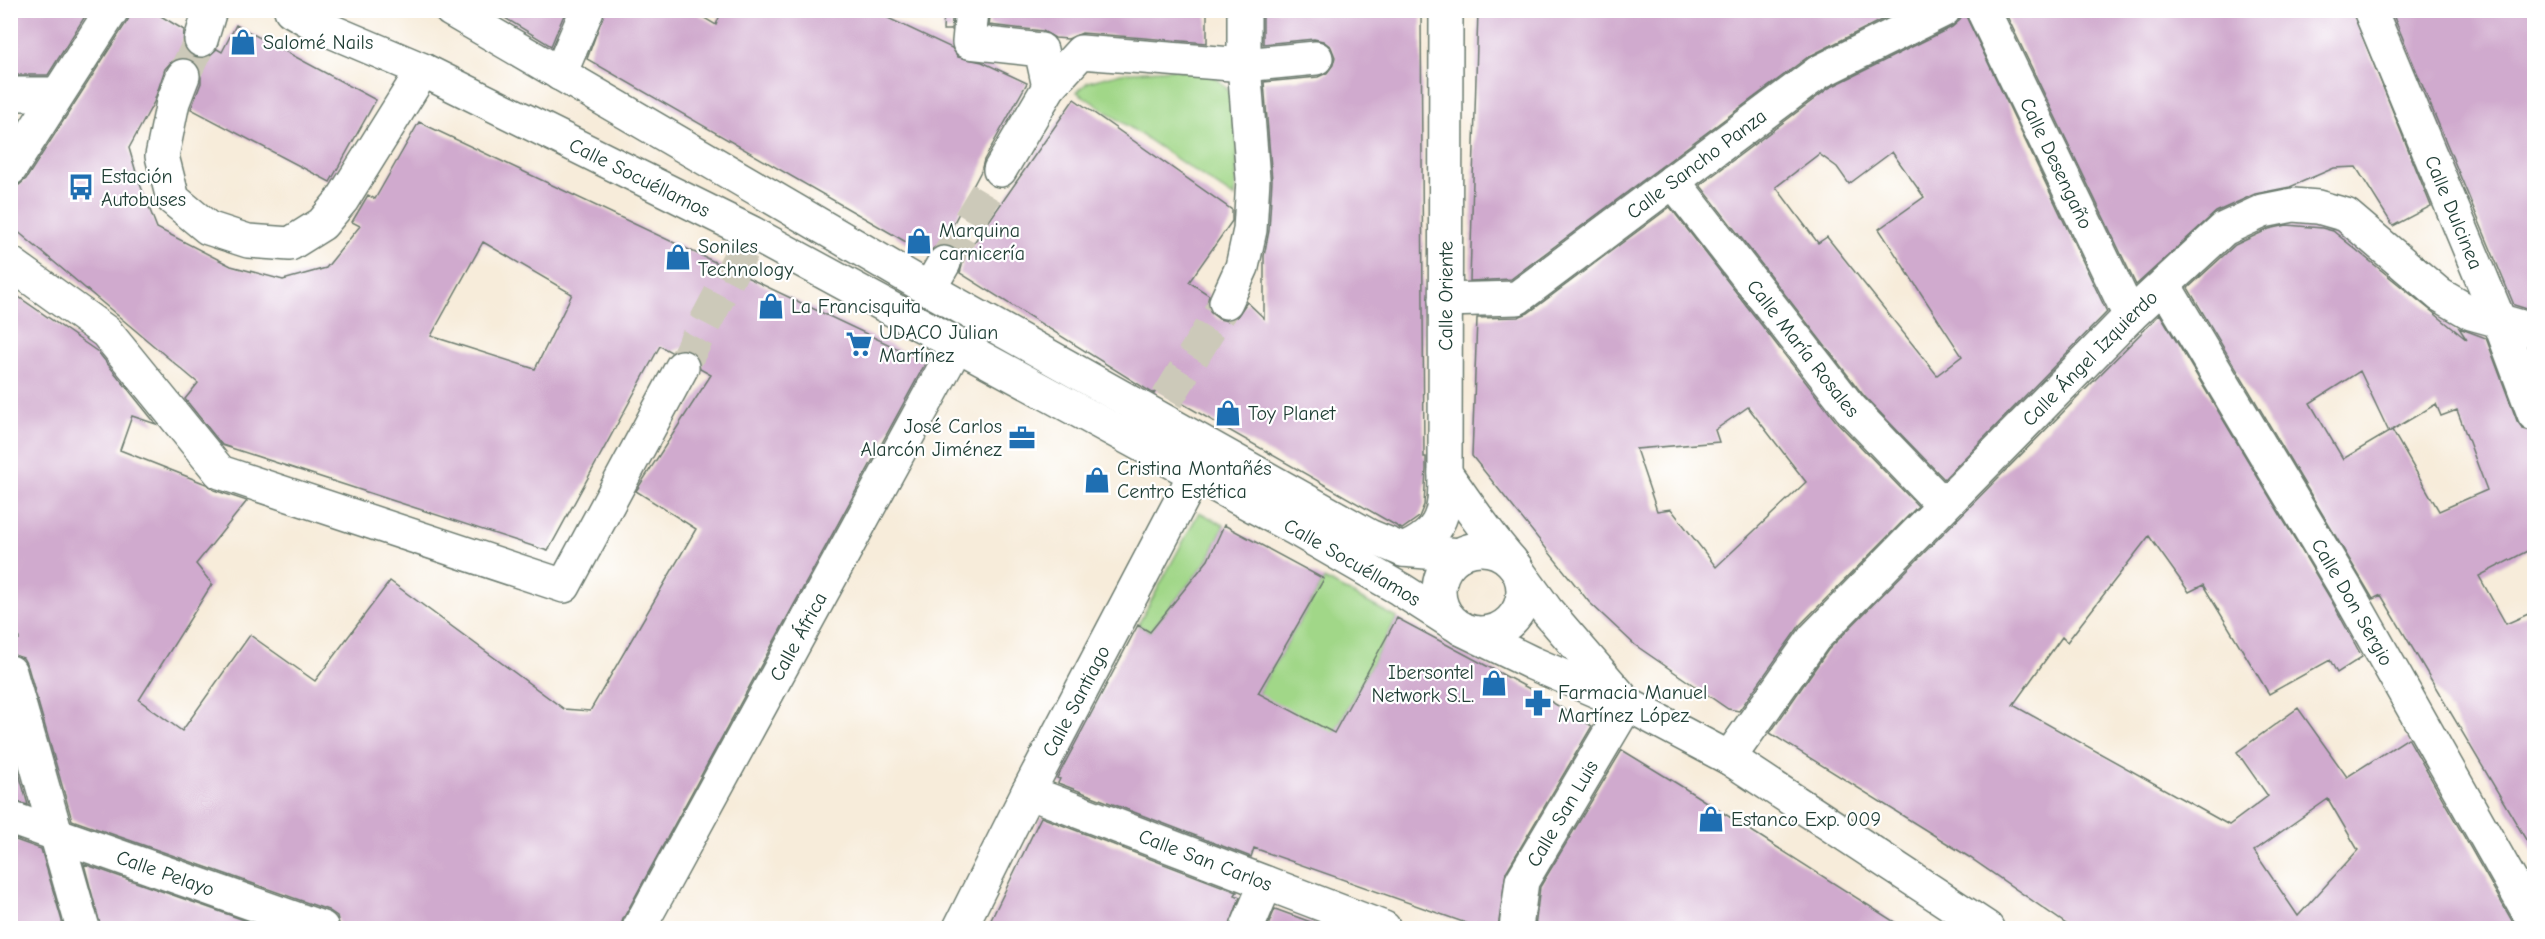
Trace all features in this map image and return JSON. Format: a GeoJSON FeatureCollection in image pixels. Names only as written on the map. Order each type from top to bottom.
{"type":"FeatureCollection","features":[{"type":"Feature","properties":{"kind":"street"},"geometry":{"type":"LineString","coordinates":[[10,169],[112,10]]}},
{"type":"Feature","properties":{"kind":"street","name":"Calle Socuéllamos"},"geometry":{"type":"LineString","coordinates":[[291,10],[319,26],[423,70],[752,233],[1364,568],[1457,626],[1532,663],[1627,704],[1729,758],[1987,928]]}},
{"type":"Feature","properties":{"kind":"street","name":"Calle Socuéllamos"},"geometry":{"type":"LineString","coordinates":[[451,10],[560,74],[937,276],[1162,407],[1369,536],[1403,550],[1460,555]]}},
{"type":"Feature","properties":{"kind":"street"},"geometry":{"type":"LineString","coordinates":[[560,74],[587,10]]}},
{"type":"Feature","properties":{"kind":"street"},"geometry":{"type":"LineString","coordinates":[[972,10],[969,42],[1041,50],[1049,87]]}},
{"type":"Feature","properties":{"kind":"street"},"geometry":{"type":"LineString","coordinates":[[1226,302],[1242,267],[1250,230],[1253,179],[1244,65],[1244,10]]}},
{"type":"Feature","properties":{"kind":"street","name":"Calle Oriente"},"geometry":{"type":"LineString","coordinates":[[1403,550],[1423,541],[1436,528],[1443,507],[1446,10]]}},
{"type":"Feature","properties":{"kind":"street","name":"Calle Sancho Panza"},"geometry":{"type":"LineString","coordinates":[[1445,300],[1517,298],[1819,72],[1944,10]]}},
{"type":"Feature","properties":{"kind":"street","name":"Calle Desengaño"},"geometry":{"type":"LineString","coordinates":[[1983,10],[2130,316]]}},
{"type":"Feature","properties":{"kind":"street","name":"Calle Dulcinea"},"geometry":{"type":"LineString","coordinates":[[2370,10],[2499,320],[2535,414]]}},
{"type":"Feature","properties":{"kind":"street"},"geometry":{"type":"LineString","coordinates":[[1000,170],[1049,87],[1081,52],[1244,65],[1316,58]]}},
{"type":"Feature","properties":{"kind":"street"},"geometry":{"type":"LineString","coordinates":[[183,76],[173,102],[162,156],[173,198],[208,228],[248,241],[290,244],[322,224],[342,200],[423,70]]}},
{"type":"Feature","properties":{"kind":"street"},"geometry":{"type":"LineString","coordinates":[[10,94],[56,94]]}},
{"type":"Feature","properties":{"kind":"street","name":"Calle María Rosales"},"geometry":{"type":"LineString","coordinates":[[1673,181],[1850,408],[1943,505]]}},
{"type":"Feature","properties":{"kind":"street","name":"Calle Ángel Izquierdo"},"geometry":{"type":"LineString","coordinates":[[1729,758],[1814,638],[2130,316],[2224,229],[2263,212],[2293,205],[2318,207],[2346,215],[2440,295],[2472,313],[2529,329],[2535,326]]}},
{"type":"Feature","properties":{"kind":"street"},"geometry":{"type":"LineString","coordinates":[[10,263],[106,332],[220,472],[564,586],[682,368]]}},
{"type":"Feature","properties":{"kind":"street","name":"Calle Don Sergio"},"geometry":{"type":"LineString","coordinates":[[2164,285],[2346,590],[2535,922]]}},
{"type":"Feature","properties":{"kind":"street","name":"Calle África"},"geometry":{"type":"LineString","coordinates":[[639,928],[957,345]]}},
{"type":"Feature","properties":{"kind":"street"},"geometry":{"type":"LineString","coordinates":[[1445,473],[1469,505],[1487,535],[1515,568],[1522,600],[1510,623],[1489,633],[1457,626],[1444,611],[1439,586],[1449,564],[1460,555],[1472,550],[1486,549],[1498,552],[1515,568]]}},
{"type":"Feature","properties":{"kind":"street","name":"Calle Santiago"},"geometry":{"type":"LineString","coordinates":[[960,928],[1028,792],[1195,474]]}},
{"type":"Feature","properties":{"kind":"street","name":"Calle Socuéllamos"},"geometry":{"type":"LineString","coordinates":[[1515,568],[1547,611],[1627,704]]}},
{"type":"Feature","properties":{"kind":"street"},"geometry":{"type":"LineString","coordinates":[[10,672],[83,928]]}},
{"type":"Feature","properties":{"kind":"street","name":"Calle San Luis"},"geometry":{"type":"LineString","coordinates":[[1516,928],[1522,881],[1627,704]]}},
{"type":"Feature","properties":{"kind":"street","name":"Calle San Carlos"},"geometry":{"type":"LineString","coordinates":[[1028,792],[1384,928]]}},
{"type":"Feature","properties":{"kind":"street","name":"Calle Pelayo"},"geometry":{"type":"LineString","coordinates":[[10,818],[322,928]]}},
{"type":"Feature","properties":{"kind":"street"},"geometry":{"type":"LineString","coordinates":[[1247,928],[1266,883]]}},
{"type":"Feature","properties":{"kind":"green space"},"geometry":{"type":"Polygon","coordinates":[[[1172,69],[1210,72],[1227,89],[1236,126],[1235,198],[1077,92],[1088,82],[1121,73],[1172,69]]]}},
{"type":"Feature","properties":{"kind":"green space"},"geometry":{"type":"Polygon","coordinates":[[[1199,512],[1224,525],[1208,560],[1150,632],[1138,625],[1199,512]]]}},
{"type":"Feature","properties":{"kind":"green space"},"geometry":{"type":"Polygon","coordinates":[[[1324,579],[1397,618],[1321,757],[1258,693],[1324,579]]]}},
{"type":"Feature","properties":{"kind":"building"},"geometry":{"type":"Polygon","coordinates":[[[10,10],[89,10],[48,75],[10,75],[10,10]]]}},
{"type":"Feature","properties":{"kind":"building"},"geometry":{"type":"Polygon","coordinates":[[[131,10],[151,10],[184,30],[183,45],[188,53],[196,58],[206,58],[217,49],[222,52],[236,25],[376,100],[330,182],[191,109],[201,83],[201,73],[197,64],[189,58],[180,58],[171,62],[165,69],[154,102],[129,148],[138,179],[157,228],[231,266],[283,280],[326,268],[360,226],[352,222],[368,195],[375,199],[419,122],[926,362],[620,928],[340,928],[337,916],[328,910],[72,820],[28,667],[23,658],[10,654],[10,640],[19,639],[10,608],[10,291],[98,352],[156,424],[132,416],[120,450],[206,484],[214,490],[247,501],[196,564],[212,584],[139,700],[182,731],[250,635],[315,681],[390,581],[564,709],[590,711],[696,529],[636,491],[711,375],[700,369],[698,358],[691,351],[681,348],[671,352],[660,346],[548,551],[222,445],[185,399],[198,383],[10,225],[10,188],[26,179],[128,20],[131,10]],[[483,242],[431,336],[535,369],[572,294],[483,242]]]}},
{"type":"Feature","properties":{"kind":"building"},"geometry":{"type":"Polygon","coordinates":[[[492,10],[566,10],[551,46],[492,10]]]}},
{"type":"Feature","properties":{"kind":"building"},"geometry":{"type":"Polygon","coordinates":[[[605,10],[691,10],[716,25],[722,10],[871,10],[952,48],[958,57],[982,62],[1027,83],[984,160],[981,171],[948,234],[971,247],[1074,99],[1232,210],[1232,221],[1189,282],[1209,295],[1207,304],[1211,313],[1227,321],[1237,317],[1247,302],[1264,318],[1264,256],[1269,231],[1272,180],[1264,82],[1318,77],[1327,73],[1335,57],[1331,47],[1323,41],[1314,39],[1263,44],[1263,10],[1421,10],[1424,457],[1426,457],[1426,469],[1424,505],[1419,517],[1402,529],[1157,389],[1154,394],[960,273],[963,262],[954,247],[945,244],[935,247],[927,254],[587,59],[605,10]]]}},
{"type":"Feature","properties":{"kind":"building"},"geometry":{"type":"Polygon","coordinates":[[[944,10],[953,10],[951,30],[943,30],[944,10]]]}},
{"type":"Feature","properties":{"kind":"building"},"geometry":{"type":"Polygon","coordinates":[[[991,10],[1207,10],[1207,43],[1082,33],[1068,39],[1055,38],[1043,31],[989,25],[991,10]]]}},
{"type":"Feature","properties":{"kind":"building"},"geometry":{"type":"Polygon","coordinates":[[[1478,10],[1901,10],[1808,57],[1511,279],[1470,281],[1478,10]]]}},
{"type":"Feature","properties":{"kind":"building"},"geometry":{"type":"Polygon","coordinates":[[[1963,10],[2107,312],[1944,479],[1864,396],[1700,185],[1829,88],[1952,27],[1960,20],[1963,10]],[[1892,152],[1849,184],[1837,167],[1819,154],[1776,187],[1818,243],[1827,237],[1937,375],[1962,356],[1879,229],[1924,197],[1892,152]]]}},
{"type":"Feature","properties":{"kind":"building"},"geometry":{"type":"Polygon","coordinates":[[[2004,10],[2352,10],[2431,206],[2393,226],[2356,167],[2334,168],[2290,187],[2255,194],[2216,212],[2136,285],[2004,10]]]}},
{"type":"Feature","properties":{"kind":"building"},"geometry":{"type":"Polygon","coordinates":[[[2391,10],[2535,10],[2535,307],[2527,309],[2514,305],[2391,10]]]}},
{"type":"Feature","properties":{"kind":"building"},"geometry":{"type":"Polygon","coordinates":[[[1670,207],[1835,420],[1918,506],[1800,625],[1739,711],[1728,709],[1635,645],[1589,602],[1472,456],[1477,318],[1518,317],[1528,313],[1670,207]],[[1748,407],[1715,430],[1719,442],[1636,449],[1657,511],[1671,509],[1716,567],[1806,482],[1748,407]]]}},
{"type":"Feature","properties":{"kind":"building"},"geometry":{"type":"Polygon","coordinates":[[[2287,225],[2333,231],[2467,340],[2459,328],[2486,338],[2517,421],[2523,429],[2535,432],[2535,547],[2479,576],[2506,624],[2535,611],[2535,855],[2381,595],[2373,599],[2188,288],[2235,245],[2269,229],[2287,225]],[[2360,371],[2310,403],[2343,459],[2389,432],[2360,371]],[[2436,404],[2392,430],[2439,511],[2487,490],[2457,410],[2441,416],[2436,404]]]}},
{"type":"Feature","properties":{"kind":"building"},"geometry":{"type":"Polygon","coordinates":[[[2160,314],[2330,598],[2362,657],[2337,673],[2330,660],[2269,694],[2203,585],[2189,592],[2149,536],[2067,642],[2062,637],[2013,705],[2229,825],[2268,796],[2237,752],[2298,708],[2347,777],[2408,738],[2516,928],[2072,928],[1969,857],[1770,733],[1828,650],[2160,314]],[[2328,799],[2254,851],[2298,916],[2358,850],[2328,799]]]}},
{"type":"Feature","properties":{"kind":"building"},"geometry":{"type":"Polygon","coordinates":[[[1224,525],[1324,579],[1258,693],[1334,733],[1397,618],[1528,688],[1592,726],[1506,872],[1498,928],[1480,928],[1254,848],[1251,857],[1058,783],[1060,779],[1057,778],[1138,625],[1150,632],[1208,560],[1224,525]]]}},
{"type":"Feature","properties":{"kind":"building"},"geometry":{"type":"Polygon","coordinates":[[[10,742],[28,805],[10,800],[10,742]]]}},
{"type":"Feature","properties":{"kind":"building"},"geometry":{"type":"Polygon","coordinates":[[[1622,750],[1904,928],[1535,928],[1540,887],[1622,750]]]}},
{"type":"Feature","properties":{"kind":"building"},"geometry":{"type":"Polygon","coordinates":[[[1041,817],[1237,892],[1235,895],[1240,897],[1229,928],[987,928],[1041,817]]]}},
{"type":"Feature","properties":{"kind":"building"},"geometry":{"type":"Polygon","coordinates":[[[10,838],[41,849],[64,928],[10,928],[10,838]]]}},
{"type":"Feature","properties":{"kind":"building"},"geometry":{"type":"Polygon","coordinates":[[[84,864],[267,928],[101,928],[84,864]]]}},
{"type":"Feature","properties":{"kind":"building"},"geometry":{"type":"Polygon","coordinates":[[[1275,909],[1319,925],[1318,928],[1267,928],[1275,909]]]}},
{"type":"Feature","properties":{"kind":"tunnel"},"geometry":{"type":"LineString","coordinates":[[183,76],[201,40]]}},
{"type":"Feature","properties":{"kind":"tunnel"},"geometry":{"type":"LineString","coordinates":[[944,263],[1000,170]]}},
{"type":"Feature","properties":{"kind":"tunnel"},"geometry":{"type":"LineString","coordinates":[[682,367],[752,233]]}},
{"type":"Feature","properties":{"kind":"tunnel"},"geometry":{"type":"LineString","coordinates":[[1167,399],[1226,302]]}},
{"type":"Feature","properties":{"kind":"place","name":"Salomé Nails"},"geometry":{"type":"Point","coordinates":[243,42]}},
{"type":"Feature","properties":{"kind":"place","name":"Estación Autobuses"},"geometry":{"type":"Point","coordinates":[81,187]}},
{"type":"Feature","properties":{"kind":"place","name":"Marquina carnicería"},"geometry":{"type":"Point","coordinates":[919,241]}},
{"type":"Feature","properties":{"kind":"place","name":"Soniles Technology"},"geometry":{"type":"Point","coordinates":[678,257]}},
{"type":"Feature","properties":{"kind":"place","name":"La Francisquita"},"geometry":{"type":"Point","coordinates":[771,306]}},
{"type":"Feature","properties":{"kind":"place","name":"UDACO Julian Martínez"},"geometry":{"type":"Point","coordinates":[859,344]}},
{"type":"Feature","properties":{"kind":"place","name":"Toy Planet"},"geometry":{"type":"Point","coordinates":[1228,413]}},
{"type":"Feature","properties":{"kind":"place","name":"José Carlos Alarcón Jiménez"},"geometry":{"type":"Point","coordinates":[1022,438]}},
{"type":"Feature","properties":{"kind":"place","name":"Cristina Montañés Centro Estética"},"geometry":{"type":"Point","coordinates":[1097,480]}},
{"type":"Feature","properties":{"kind":"place","name":"Ibersontel Network S.L."},"geometry":{"type":"Point","coordinates":[1494,683]}},
{"type":"Feature","properties":{"kind":"place","name":"Farmacia Manuel Martínez López"},"geometry":{"type":"Point","coordinates":[1538,703]}},
{"type":"Feature","properties":{"kind":"place","name":"Estanco Exp. 009"},"geometry":{"type":"Point","coordinates":[1711,819]}}]}
